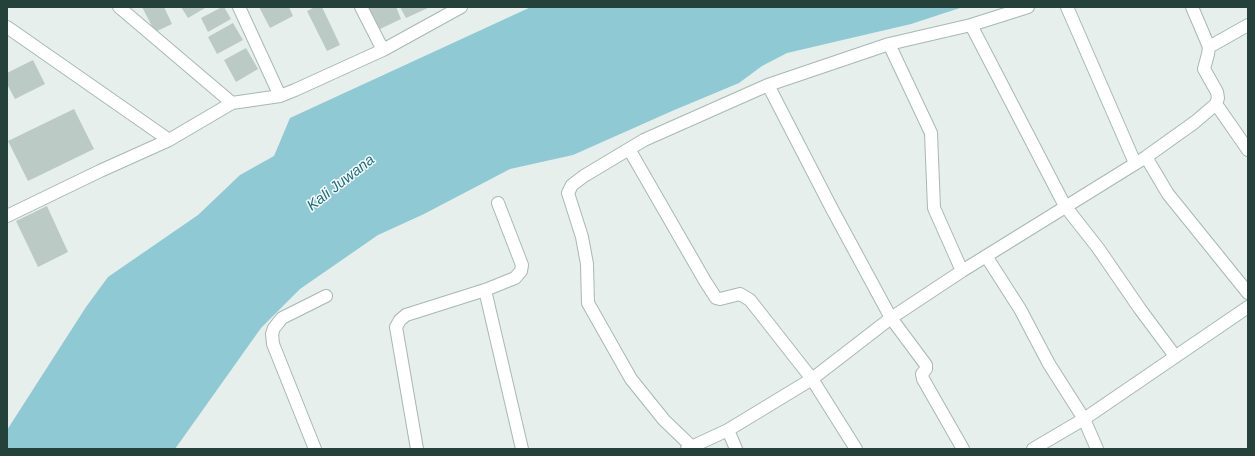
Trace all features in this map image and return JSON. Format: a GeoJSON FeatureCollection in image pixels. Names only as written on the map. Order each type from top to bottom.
{"type":"FeatureCollection","features":[{"type":"Feature","properties":{"kind":"street"},"geometry":{"type":"LineString","coordinates":[[119,7],[232,103]]}},
{"type":"Feature","properties":{"kind":"street"},"geometry":{"type":"LineString","coordinates":[[239,7],[280,96]]}},
{"type":"Feature","properties":{"kind":"street"},"geometry":{"type":"LineString","coordinates":[[361,7],[384,50]]}},
{"type":"Feature","properties":{"kind":"street"},"geometry":{"type":"LineString","coordinates":[[7,216],[100,171],[170,140],[232,103],[280,96],[295,90],[384,50],[445,10],[461,7]]}},
{"type":"Feature","properties":{"kind":"street"},"geometry":{"type":"LineString","coordinates":[[1028,7],[971,25],[890,44],[768,85],[644,140],[584,176],[572,185],[568,193],[582,236],[587,264],[588,303],[631,379],[689,448],[728,430],[812,379],[891,318],[962,270],[1135,164],[1195,122],[1212,107],[1218,98],[1217,92],[1204,69],[1209,47],[1192,7]]}},
{"type":"Feature","properties":{"kind":"street"},"geometry":{"type":"LineString","coordinates":[[1067,7],[1135,164]]}},
{"type":"Feature","properties":{"kind":"street"},"geometry":{"type":"LineString","coordinates":[[971,25],[1065,206],[1098,248],[1140,310],[1175,356]]}},
{"type":"Feature","properties":{"kind":"street"},"geometry":{"type":"LineString","coordinates":[[1209,47],[1248,25]]}},
{"type":"Feature","properties":{"kind":"street"},"geometry":{"type":"LineString","coordinates":[[7,27],[170,140]]}},
{"type":"Feature","properties":{"kind":"street"},"geometry":{"type":"LineString","coordinates":[[890,44],[931,133],[934,208],[962,270]]}},
{"type":"Feature","properties":{"kind":"street"},"geometry":{"type":"LineString","coordinates":[[768,85],[832,209],[891,318],[924,362],[926,369],[922,374],[923,379],[963,449]]}},
{"type":"Feature","properties":{"kind":"street"},"geometry":{"type":"LineString","coordinates":[[1212,107],[1248,150]]}},
{"type":"Feature","properties":{"kind":"street"},"geometry":{"type":"LineString","coordinates":[[629,149],[701,275],[716,298],[720,299],[740,294],[750,300],[812,379],[856,449]]}},
{"type":"Feature","properties":{"kind":"street"},"geometry":{"type":"LineString","coordinates":[[1146,157],[1168,194],[1248,293]]}},
{"type":"Feature","properties":{"kind":"street"},"geometry":{"type":"LineString","coordinates":[[417,449],[396,327],[400,320],[406,315],[485,290],[515,278],[522,271],[522,265],[498,203]]}},
{"type":"Feature","properties":{"kind":"street"},"geometry":{"type":"LineString","coordinates":[[986,256],[1020,309],[1049,364],[1084,419],[1097,449]]}},
{"type":"Feature","properties":{"kind":"street"},"geometry":{"type":"LineString","coordinates":[[485,290],[522,449]]}},
{"type":"Feature","properties":{"kind":"street"},"geometry":{"type":"LineString","coordinates":[[315,449],[273,344],[272,334],[274,328],[282,318],[326,296]]}},
{"type":"Feature","properties":{"kind":"street"},"geometry":{"type":"LineString","coordinates":[[1033,449],[1084,419],[1248,307]]}},
{"type":"Feature","properties":{"kind":"street"},"geometry":{"type":"LineString","coordinates":[[728,430],[736,449]]}},
{"type":"Feature","properties":{"kind":"water","name":"Kali Juwana"},"geometry":{"type":"Polygon","coordinates":[[[531,7],[963,7],[911,24],[787,53],[762,66],[739,83],[573,155],[510,169],[424,214],[378,235],[300,289],[261,328],[175,449],[7,449],[7,430],[86,307],[108,277],[198,215],[240,175],[274,156],[290,118],[531,7]]]}},
{"type":"Feature","properties":{"kind":"building"},"geometry":{"type":"Polygon","coordinates":[[[142,7],[164,7],[172,24],[155,32],[142,7]]]}},
{"type":"Feature","properties":{"kind":"building"},"geometry":{"type":"Polygon","coordinates":[[[181,7],[205,7],[205,8],[188,18],[181,7]]]}},
{"type":"Feature","properties":{"kind":"building"},"geometry":{"type":"Polygon","coordinates":[[[224,7],[231,19],[208,32],[201,18],[224,7]]]}},
{"type":"Feature","properties":{"kind":"building"},"geometry":{"type":"Polygon","coordinates":[[[259,7],[289,7],[293,16],[270,28],[259,7]]]}},
{"type":"Feature","properties":{"kind":"building"},"geometry":{"type":"Polygon","coordinates":[[[315,7],[322,7],[340,45],[327,51],[307,11],[315,7]]]}},
{"type":"Feature","properties":{"kind":"building"},"geometry":{"type":"Polygon","coordinates":[[[365,7],[396,7],[401,19],[376,31],[365,7]]]}},
{"type":"Feature","properties":{"kind":"building"},"geometry":{"type":"Polygon","coordinates":[[[400,7],[430,7],[406,18],[400,7]]]}},
{"type":"Feature","properties":{"kind":"building"},"geometry":{"type":"Polygon","coordinates":[[[233,23],[243,40],[217,54],[208,37],[233,23]]]}},
{"type":"Feature","properties":{"kind":"building"},"geometry":{"type":"Polygon","coordinates":[[[246,48],[258,69],[236,82],[224,60],[246,48]]]}},
{"type":"Feature","properties":{"kind":"building"},"geometry":{"type":"Polygon","coordinates":[[[33,60],[45,84],[15,99],[7,84],[7,73],[33,60]]]}},
{"type":"Feature","properties":{"kind":"building"},"geometry":{"type":"Polygon","coordinates":[[[74,109],[94,149],[28,181],[8,141],[74,109]]]}},
{"type":"Feature","properties":{"kind":"building"},"geometry":{"type":"Polygon","coordinates":[[[47,206],[68,252],[38,267],[16,221],[47,206]]]}}]}
